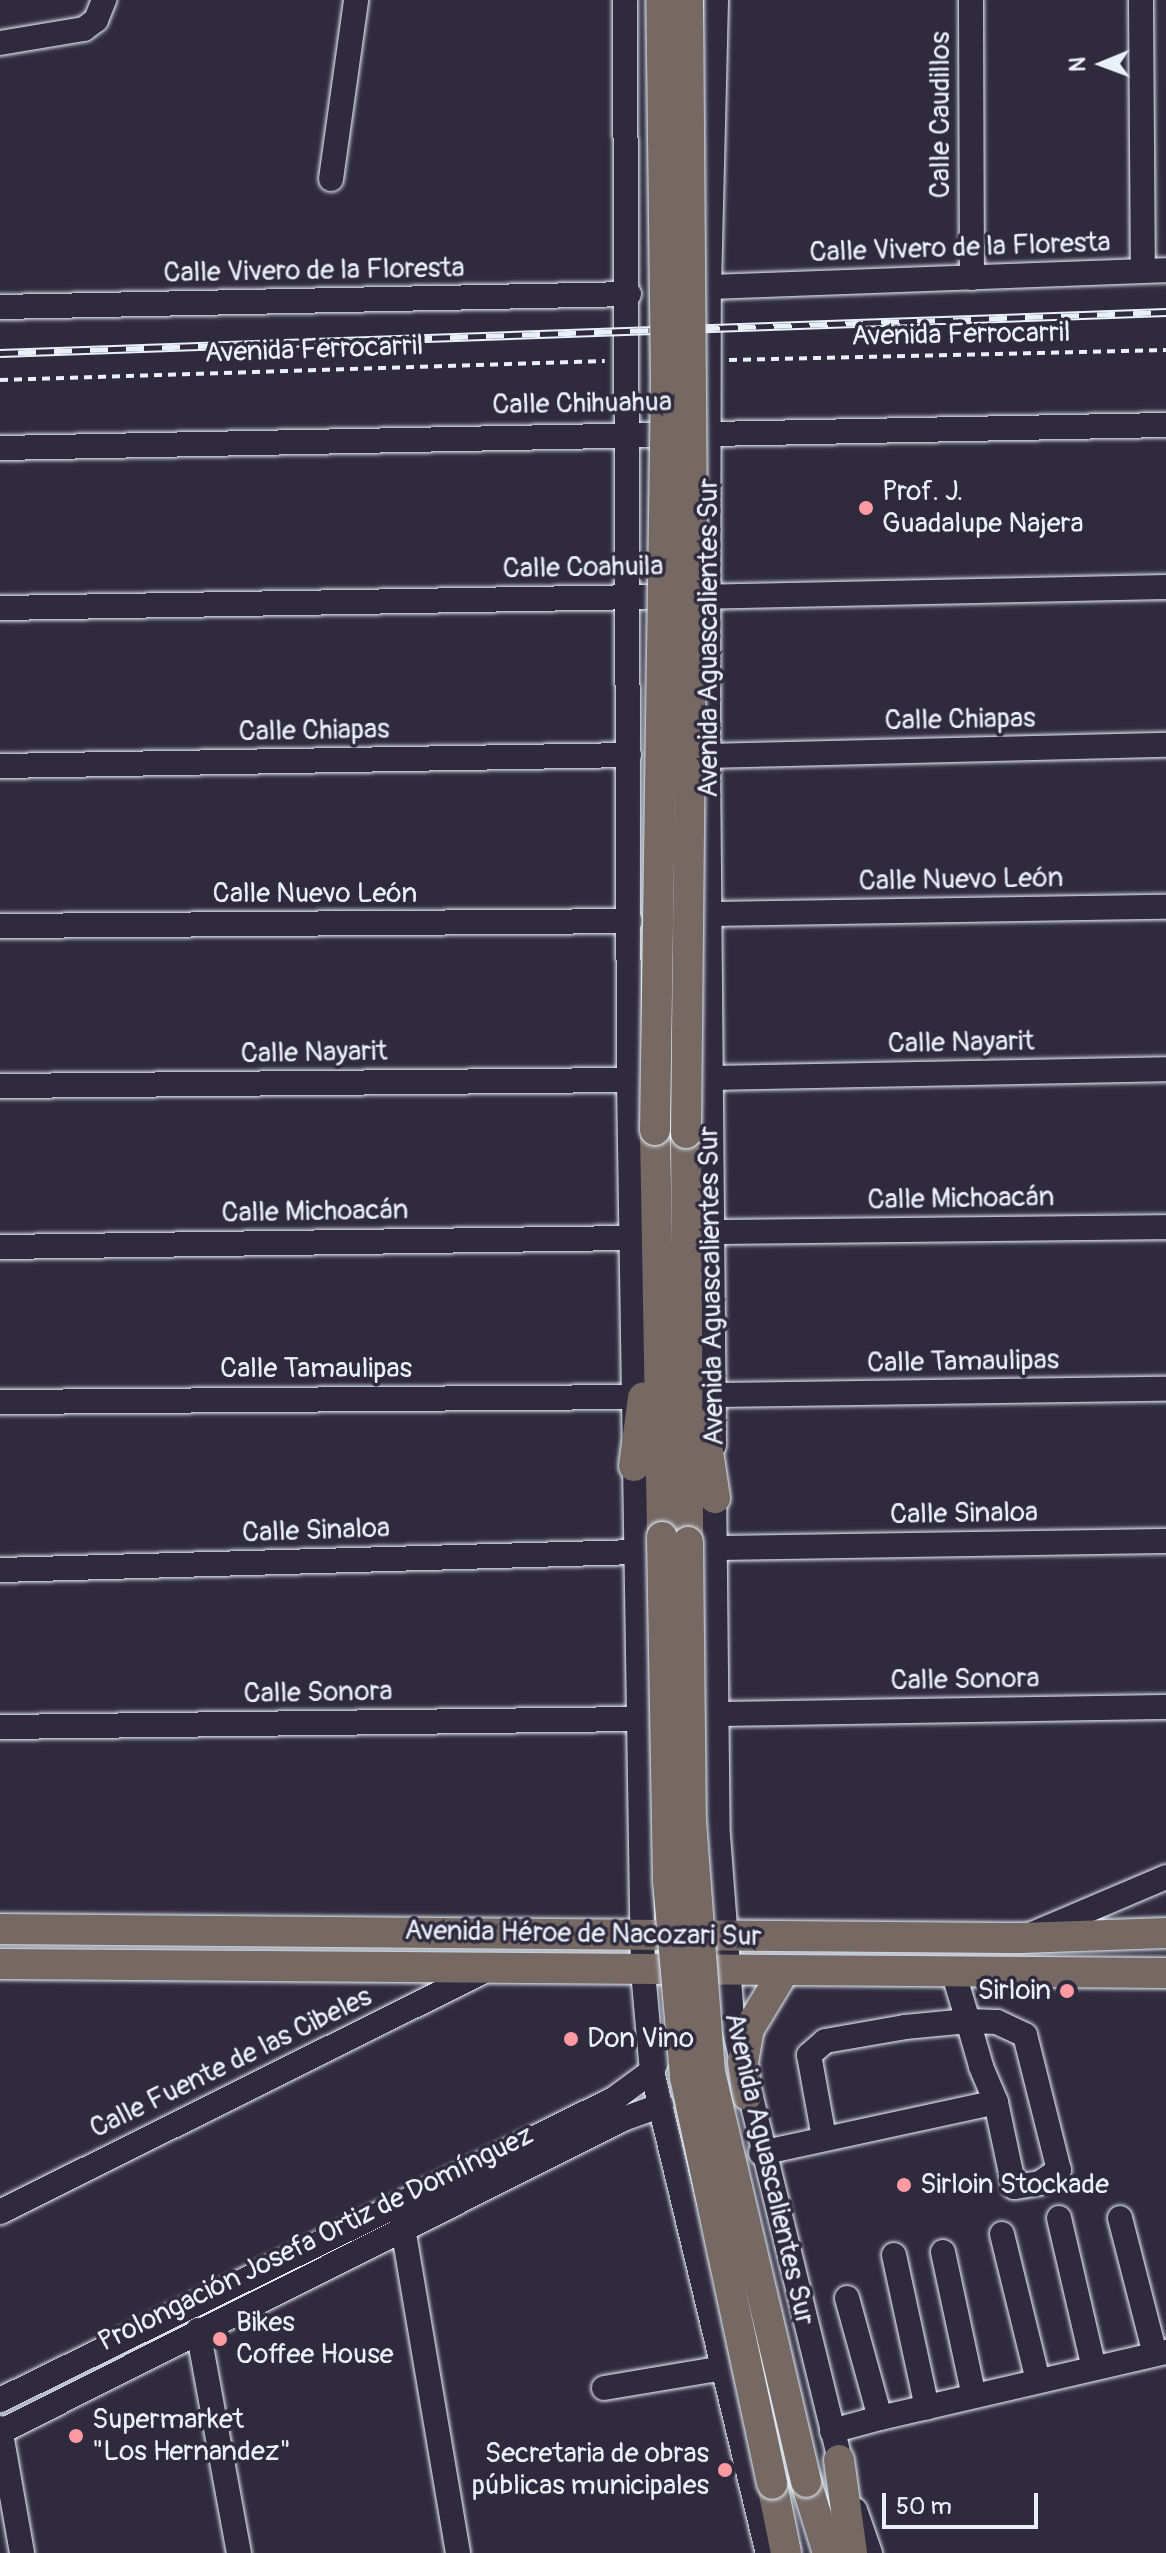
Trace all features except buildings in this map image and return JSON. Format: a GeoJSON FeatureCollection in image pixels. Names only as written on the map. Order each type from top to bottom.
{"type":"FeatureCollection","features":[{"type":"Feature","properties":{"kind":"main road","name":"Avenida Aguascalientes Sur"},"geometry":{"type":"LineString","coordinates":[[661,0],[666,382],[655,1130],[689,1542],[692,1836],[710,2072],[806,2482],[828,2553]]}},
{"type":"Feature","properties":{"kind":"main road","name":"Avenida Aguascalientes Sur"},"geometry":{"type":"LineString","coordinates":[[671,1350],[686,1133],[692,528],[688,0]]}},
{"type":"Feature","properties":{"kind":"main road"},"geometry":{"type":"LineString","coordinates":[[634,1466],[643,1381],[671,1350],[700,1390],[715,1498]]}},
{"type":"Feature","properties":{"kind":"main road","name":"Avenida Aguascalientes Sur"},"geometry":{"type":"LineString","coordinates":[[689,1542],[668,1881],[685,2077],[786,2553]]}},
{"type":"Feature","properties":{"kind":"main road","name":"Avenida Héroe de Nacozari Sur"},"geometry":{"type":"LineString","coordinates":[[0,1929],[1021,1938],[1166,1933]]}},
{"type":"Feature","properties":{"kind":"main road","name":"Avenida Héroe de Nacozari Sur"},"geometry":{"type":"LineString","coordinates":[[0,1964],[1166,1973]]}},
{"type":"Feature","properties":{"kind":"main road"},"geometry":{"type":"LineString","coordinates":[[747,2095],[743,2062],[749,2029],[784,1971]]}},
{"type":"Feature","properties":{"kind":"main road"},"geometry":{"type":"LineString","coordinates":[[836,2446],[852,2553]]}},
{"type":"Feature","properties":{"kind":"street"},"geometry":{"type":"LineString","coordinates":[[331,179],[356,0]]}},
{"type":"Feature","properties":{"kind":"street"},"geometry":{"type":"LineString","coordinates":[[625,0],[631,433],[629,1080],[643,1971],[652,2071],[768,2553]]}},
{"type":"Feature","properties":{"kind":"street","name":"Avenida Aguascalientes Sur"},"geometry":{"type":"LineString","coordinates":[[716,0],[709,287],[708,756],[709,1232],[715,1498],[689,1542],[717,1714],[725,1971],[736,2054],[836,2446],[870,2553]]}},
{"type":"Feature","properties":{"kind":"street","name":"Calle Caudillos"},"geometry":{"type":"LineString","coordinates":[[971,0],[972,278]]}},
{"type":"Feature","properties":{"kind":"street"},"geometry":{"type":"LineString","coordinates":[[1141,0],[1154,271]]}},
{"type":"Feature","properties":{"kind":"street"},"geometry":{"type":"LineString","coordinates":[[0,43],[84,29],[100,10]]}},
{"type":"Feature","properties":{"kind":"street"},"geometry":{"type":"LineString","coordinates":[[627,145],[713,144]]}},
{"type":"Feature","properties":{"kind":"street","name":"Calle Vivero de la Floresta"},"geometry":{"type":"LineString","coordinates":[[709,287],[1154,271]]}},
{"type":"Feature","properties":{"kind":"street","name":"Calle Vivero de la Floresta"},"geometry":{"type":"LineString","coordinates":[[0,307],[629,294]]}},
{"type":"Feature","properties":{"kind":"street","name":"Calle Chihuahua"},"geometry":{"type":"LineString","coordinates":[[0,448],[710,431],[1166,425]]}},
{"type":"Feature","properties":{"kind":"street","name":"Calle Coahuila"},"geometry":{"type":"LineString","coordinates":[[0,608],[1166,587]]}},
{"type":"Feature","properties":{"kind":"street","name":"Calle Chiapas"},"geometry":{"type":"LineString","coordinates":[[708,756],[1166,745]]}},
{"type":"Feature","properties":{"kind":"street","name":"Calle Chiapas"},"geometry":{"type":"LineString","coordinates":[[0,766],[629,755]]}},
{"type":"Feature","properties":{"kind":"street","name":"Calle Nuevo León"},"geometry":{"type":"LineString","coordinates":[[708,914],[1166,907]]}},
{"type":"Feature","properties":{"kind":"street","name":"Calle Nuevo León"},"geometry":{"type":"LineString","coordinates":[[0,926],[630,921]]}},
{"type":"Feature","properties":{"kind":"street","name":"Calle Nayarit"},"geometry":{"type":"LineString","coordinates":[[710,1078],[1166,1069]]}},
{"type":"Feature","properties":{"kind":"street","name":"Calle Nayarit"},"geometry":{"type":"LineString","coordinates":[[0,1086],[629,1080]]}},
{"type":"Feature","properties":{"kind":"street","name":"Calle Michoacán"},"geometry":{"type":"LineString","coordinates":[[709,1232],[1166,1227]]}},
{"type":"Feature","properties":{"kind":"street","name":"Calle Michoacán"},"geometry":{"type":"LineString","coordinates":[[0,1247],[631,1238]]}},
{"type":"Feature","properties":{"kind":"street","name":"Calle Tamaulipas"},"geometry":{"type":"LineString","coordinates":[[712,1395],[1166,1389]]}},
{"type":"Feature","properties":{"kind":"street","name":"Calle Tamaulipas"},"geometry":{"type":"LineString","coordinates":[[0,1402],[633,1397]]}},
{"type":"Feature","properties":{"kind":"street","name":"Calle Sinaloa"},"geometry":{"type":"LineString","coordinates":[[689,1542],[1166,1541]]}},
{"type":"Feature","properties":{"kind":"street","name":"Calle Sinaloa"},"geometry":{"type":"LineString","coordinates":[[0,1570],[635,1552]]}},
{"type":"Feature","properties":{"kind":"street","name":"Calle Sonora"},"geometry":{"type":"LineString","coordinates":[[717,1714],[1166,1707]]}},
{"type":"Feature","properties":{"kind":"street","name":"Calle Sonora"},"geometry":{"type":"LineString","coordinates":[[0,1727],[637,1719]]}},
{"type":"Feature","properties":{"kind":"street"},"geometry":{"type":"LineString","coordinates":[[1021,1938],[1166,1877]]}},
{"type":"Feature","properties":{"kind":"street"},"geometry":{"type":"LineString","coordinates":[[641,1890],[665,1913],[692,1914],[714,1899],[720,1878]]}},
{"type":"Feature","properties":{"kind":"street","name":"Calle Fuente de las Cibeles"},"geometry":{"type":"LineString","coordinates":[[0,2212],[489,1969]]}},
{"type":"Feature","properties":{"kind":"street"},"geometry":{"type":"LineString","coordinates":[[824,2138],[809,2055],[825,2041],[968,2021],[997,2022],[1025,2035],[1059,2170],[1040,2183],[1014,2187],[996,2102],[968,2021],[953,1971]]}},
{"type":"Feature","properties":{"kind":"street","name":"Prolongación Josefa Ortiz de Domínguez"},"geometry":{"type":"LineString","coordinates":[[0,2400],[398,2202],[614,2099],[652,2071],[662,2049],[680,2036],[707,2031],[724,2036],[736,2054]]}},
{"type":"Feature","properties":{"kind":"street"},"geometry":{"type":"LineString","coordinates":[[761,2153],[996,2102]]}},
{"type":"Feature","properties":{"kind":"street","name":"Prolongación Josefa Ortiz de Domínguez"},"geometry":{"type":"LineString","coordinates":[[0,2430],[198,2330],[403,2232],[623,2119],[662,2105]]}},
{"type":"Feature","properties":{"kind":"street"},"geometry":{"type":"LineString","coordinates":[[398,2202],[458,2553]]}},
{"type":"Feature","properties":{"kind":"street"},"geometry":{"type":"LineString","coordinates":[[1059,2218],[1094,2368]]}},
{"type":"Feature","properties":{"kind":"street"},"geometry":{"type":"LineString","coordinates":[[836,2446],[880,2418],[1160,2353],[1120,2218]]}},
{"type":"Feature","properties":{"kind":"street"},"geometry":{"type":"LineString","coordinates":[[1002,2234],[1038,2381]]}},
{"type":"Feature","properties":{"kind":"street"},"geometry":{"type":"LineString","coordinates":[[943,2252],[974,2396]]}},
{"type":"Feature","properties":{"kind":"street"},"geometry":{"type":"LineString","coordinates":[[894,2255],[927,2407]]}},
{"type":"Feature","properties":{"kind":"street"},"geometry":{"type":"LineString","coordinates":[[847,2298],[880,2418]]}},
{"type":"Feature","properties":{"kind":"street"},"geometry":{"type":"LineString","coordinates":[[198,2330],[239,2553]]}},
{"type":"Feature","properties":{"kind":"street"},"geometry":{"type":"LineString","coordinates":[[604,2388],[724,2368]]}},
{"type":"Feature","properties":{"kind":"street"},"geometry":{"type":"LineString","coordinates":[[0,2430],[22,2553]]}},
{"type":"Feature","properties":{"kind":"path","name":"Avenida Ferrocarril"},"geometry":{"type":"LineString","coordinates":[[710,360],[1166,350]]}},
{"type":"Feature","properties":{"kind":"path","name":"Avenida Ferrocarril"},"geometry":{"type":"LineString","coordinates":[[0,380],[630,361]]}},
{"type":"Feature","properties":{"kind":"railway"},"geometry":{"type":"LineString","coordinates":[[0,353],[1166,312]]}},
{"type":"Feature","properties":{"kind":"place","name":"Prof. J. Guadalupe Najera"},"geometry":{"type":"Point","coordinates":[866,508]}},
{"type":"Feature","properties":{"kind":"place","name":"Sirloin"},"geometry":{"type":"Point","coordinates":[1067,1991]}},
{"type":"Feature","properties":{"kind":"place","name":"Don Vino"},"geometry":{"type":"Point","coordinates":[571,2039]}},
{"type":"Feature","properties":{"kind":"place","name":"Sirloin Stockade"},"geometry":{"type":"Point","coordinates":[904,2185]}},
{"type":"Feature","properties":{"kind":"place","name":"Bikes Coffee House"},"geometry":{"type":"Point","coordinates":[220,2339]}},
{"type":"Feature","properties":{"kind":"place","name":"Supermarket \"Los Hernandez\""},"geometry":{"type":"Point","coordinates":[76,2436]}},
{"type":"Feature","properties":{"kind":"place","name":"Secretaria de obras públicas municipales"},"geometry":{"type":"Point","coordinates":[725,2470]}}]}
